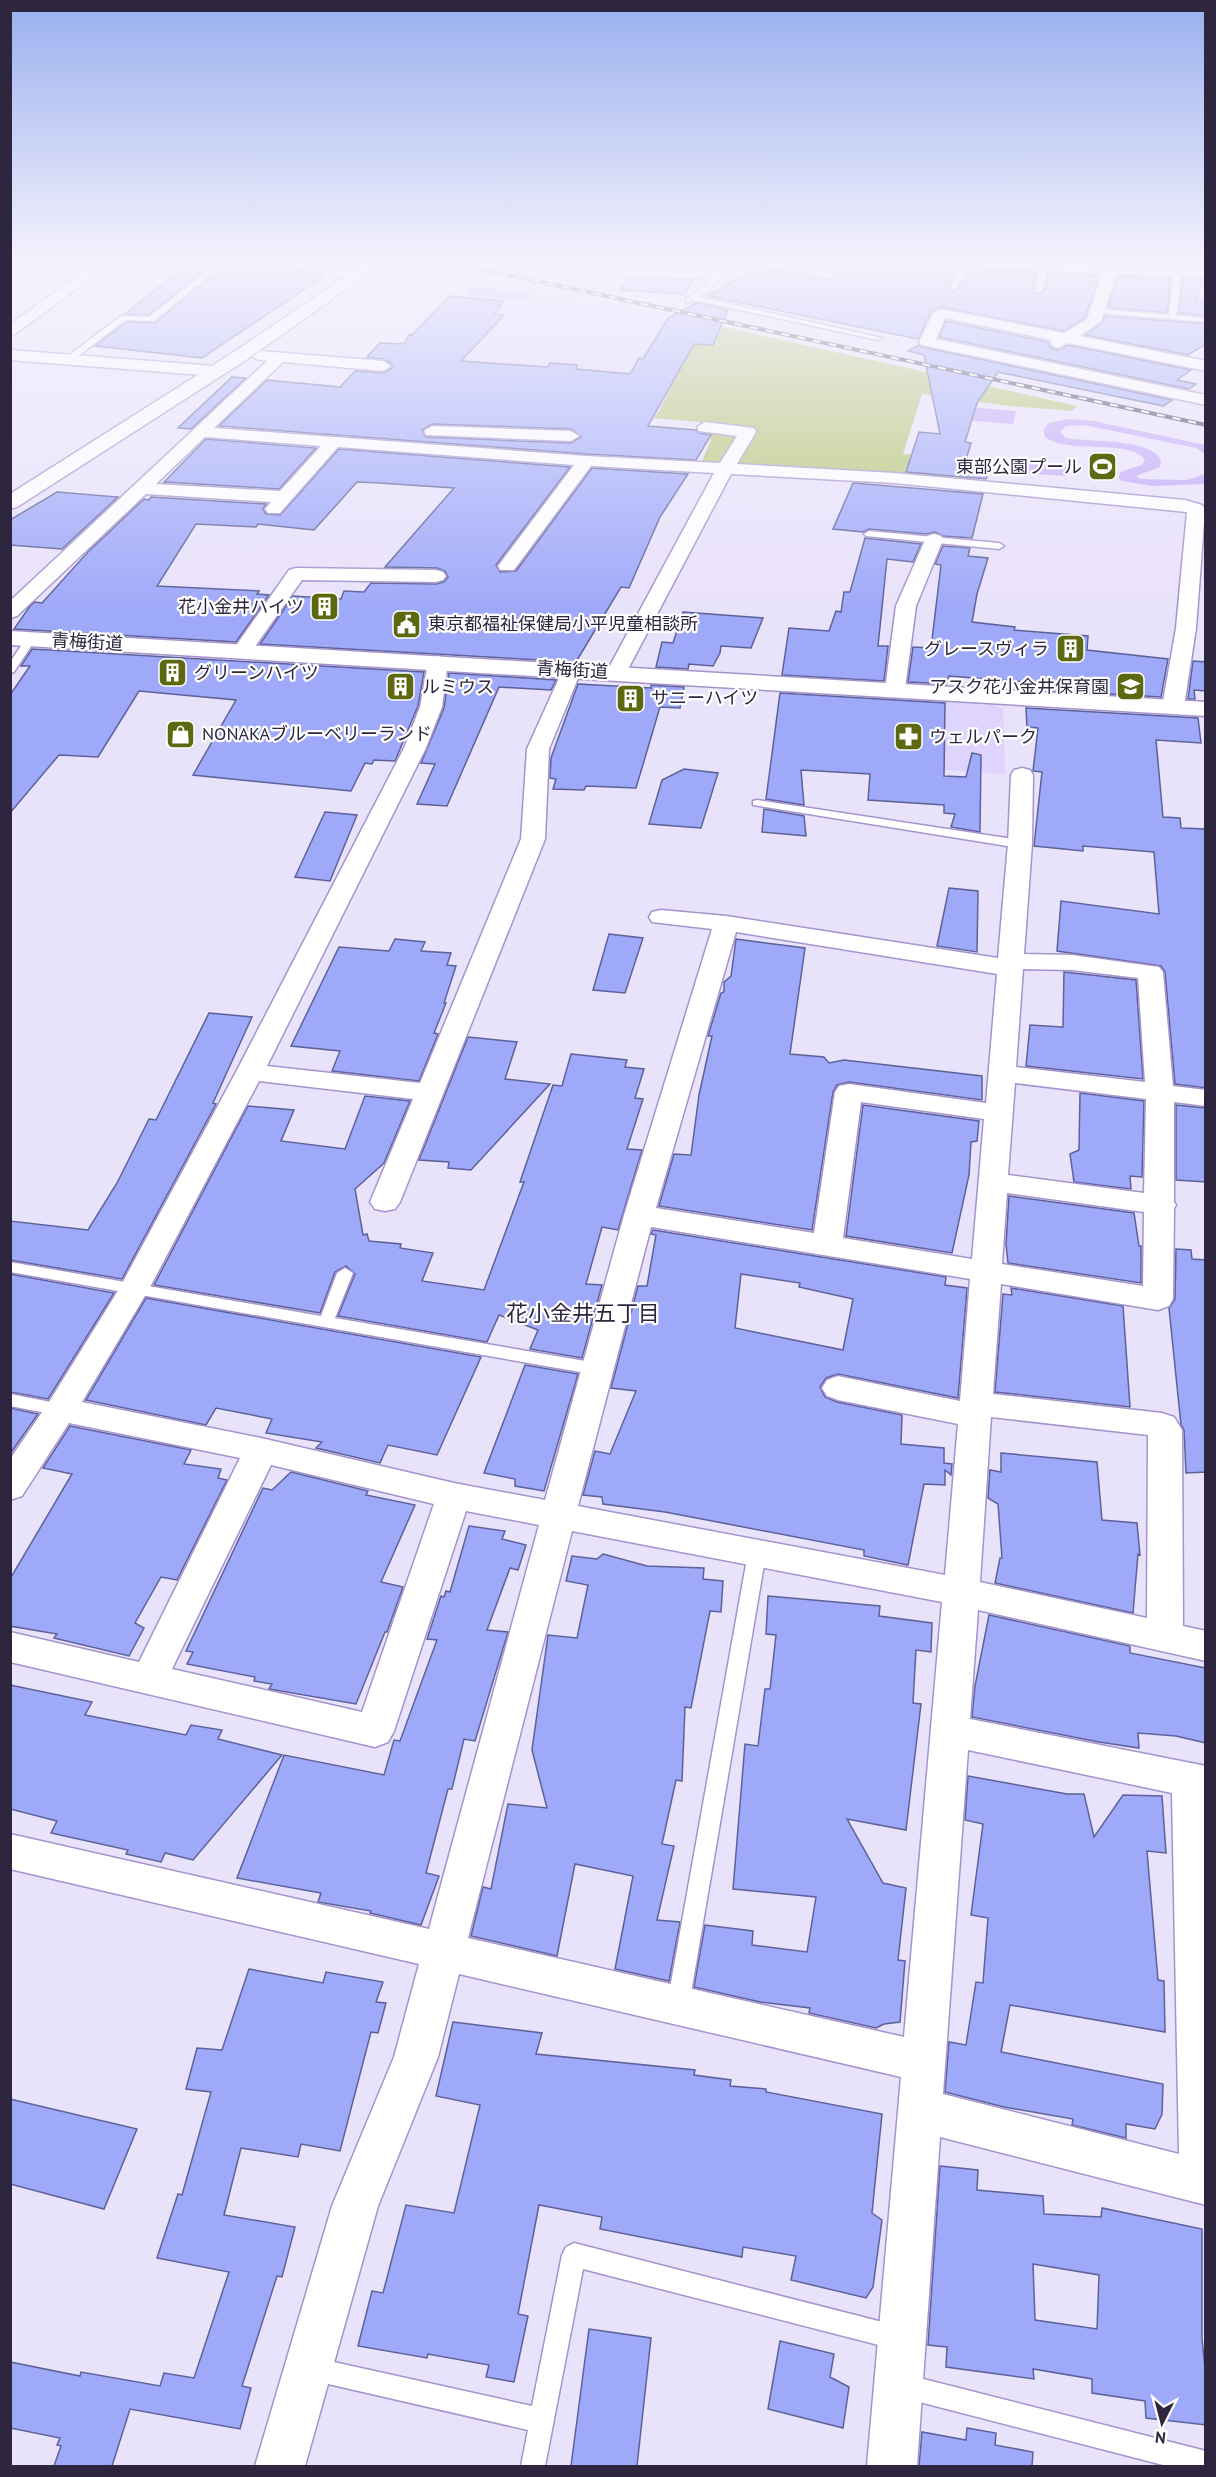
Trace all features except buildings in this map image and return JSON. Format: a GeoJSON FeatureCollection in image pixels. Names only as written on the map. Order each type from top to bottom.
{"type":"FeatureCollection","features":[{"type":"Feature","properties":{"kind":"main road"},"geometry":{"type":"LineString","coordinates":[[10,503],[202,379]]}},
{"type":"Feature","properties":{"kind":"main road","name":"青梅街道"},"geometry":{"type":"LineString","coordinates":[[21,638],[1206,709]]}},
{"type":"Feature","properties":{"kind":"street"},"geometry":{"type":"LineString","coordinates":[[10,612],[257,379]]}},
{"type":"Feature","properties":{"kind":"street"},"geometry":{"type":"LineString","coordinates":[[1100,379],[1206,400]]}},
{"type":"Feature","properties":{"kind":"street"},"geometry":{"type":"LineString","coordinates":[[616,673],[726,468],[748,432],[705,427]]}},
{"type":"Feature","properties":{"kind":"street"},"geometry":{"type":"LineString","coordinates":[[384,447],[404,430],[571,436]]}},
{"type":"Feature","properties":{"kind":"street"},"geometry":{"type":"LineString","coordinates":[[200,432],[586,461],[868,476],[1185,505],[1196,509],[1186,628],[1173,707]]}},
{"type":"Feature","properties":{"kind":"street"},"geometry":{"type":"LineString","coordinates":[[142,488],[279,503],[333,443]]}},
{"type":"Feature","properties":{"kind":"street"},"geometry":{"type":"LineString","coordinates":[[507,566],[586,461]]}},
{"type":"Feature","properties":{"kind":"street"},"geometry":{"type":"LineString","coordinates":[[895,689],[906,606],[934,540]]}},
{"type":"Feature","properties":{"kind":"street"},"geometry":{"type":"LineString","coordinates":[[242,651],[296,574],[436,576]]}},
{"type":"Feature","properties":{"kind":"street"},"geometry":{"type":"LineString","coordinates":[[10,1486],[61,1410],[134,1289],[250,1072],[415,748],[431,707],[438,662]]}},
{"type":"Feature","properties":{"kind":"street"},"geometry":{"type":"LineString","coordinates":[[385,1202],[533,839],[538,749],[571,671]]}},
{"type":"Feature","properties":{"kind":"street"},"geometry":{"type":"LineString","coordinates":[[892,2466],[1011,962],[1020,844],[1022,775]]}},
{"type":"Feature","properties":{"kind":"street"},"geometry":{"type":"LineString","coordinates":[[639,1215],[1158,1299],[1161,1205],[1160,1092],[1150,972],[1044,961],[1011,962],[997,966],[726,923],[661,917]]}},
{"type":"Feature","properties":{"kind":"street"},"geometry":{"type":"LineString","coordinates":[[280,2466],[355,2206],[416,2057],[557,1516],[639,1215],[726,923]]}},
{"type":"Feature","properties":{"kind":"street"},"geometry":{"type":"LineString","coordinates":[[250,1072],[429,1092]]}},
{"type":"Feature","properties":{"kind":"street"},"geometry":{"type":"LineString","coordinates":[[1002,1073],[1206,1098]]}},
{"type":"Feature","properties":{"kind":"street"},"geometry":{"type":"LineString","coordinates":[[827,1245],[849,1092],[999,1113]]}},
{"type":"Feature","properties":{"kind":"street"},"geometry":{"type":"LineString","coordinates":[[993,1182],[1161,1205]]}},
{"type":"Feature","properties":{"kind":"street"},"geometry":{"type":"LineString","coordinates":[[838,1388],[975,1410],[1162,1425],[1166,1430],[1165,1638]]}},
{"type":"Feature","properties":{"kind":"street"},"geometry":{"type":"LineString","coordinates":[[61,1410],[261,1450],[454,1496],[961,1592],[1206,1646]]}},
{"type":"Feature","properties":{"kind":"street"},"geometry":{"type":"LineString","coordinates":[[149,1678],[261,1450]]}},
{"type":"Feature","properties":{"kind":"street"},"geometry":{"type":"LineString","coordinates":[[10,1647],[375,1731],[454,1496]]}},
{"type":"Feature","properties":{"kind":"street"},"geometry":{"type":"LineString","coordinates":[[920,2110],[1204,2183],[1198,1782],[950,1731]]}},
{"type":"Feature","properties":{"kind":"street"},"geometry":{"type":"LineString","coordinates":[[10,1851],[924,2062]]}},
{"type":"Feature","properties":{"kind":"lane"},"geometry":{"type":"LineString","coordinates":[[869,534],[999,546]]}},
{"type":"Feature","properties":{"kind":"lane"},"geometry":{"type":"LineString","coordinates":[[10,670],[21,638]]}},
{"type":"Feature","properties":{"kind":"lane"},"geometry":{"type":"LineString","coordinates":[[757,803],[1020,844]]}},
{"type":"Feature","properties":{"kind":"lane"},"geometry":{"type":"LineString","coordinates":[[10,1267],[597,1369]]}},
{"type":"Feature","properties":{"kind":"lane"},"geometry":{"type":"LineString","coordinates":[[326,1322],[345,1273]]}},
{"type":"Feature","properties":{"kind":"lane"},"geometry":{"type":"LineString","coordinates":[[10,1400],[61,1410]]}},
{"type":"Feature","properties":{"kind":"lane"},"geometry":{"type":"LineString","coordinates":[[678,2005],[757,1553]]}},
{"type":"Feature","properties":{"kind":"lane"},"geometry":{"type":"LineString","coordinates":[[533,2466],[574,2255],[902,2340]]}},
{"type":"Feature","properties":{"kind":"lane"},"geometry":{"type":"LineString","coordinates":[[308,2369],[542,2421]]}},
{"type":"Feature","properties":{"kind":"lane"},"geometry":{"type":"LineString","coordinates":[[898,2384],[1206,2464]]}},
{"type":"Feature","properties":{"kind":"shaded area"},"geometry":{"type":"Polygon","coordinates":[[[373,379],[675,379],[660,410],[653,418],[364,390],[373,379]]]}},
{"type":"Feature","properties":{"kind":"shaded area"},"geometry":{"type":"Polygon","coordinates":[[[944,405],[1016,411],[1013,424],[939,418],[944,405]]]}},
{"type":"Feature","properties":{"kind":"shaded area"},"geometry":{"type":"Polygon","coordinates":[[[1069,419],[1094,421],[1205,445],[1205,454],[1196,448],[1084,425],[1066,426],[1060,432],[1066,438],[1132,444],[1155,453],[1161,460],[1160,467],[1136,476],[1140,479],[1187,480],[1205,474],[1205,484],[1153,486],[1122,481],[1119,478],[1120,472],[1142,465],[1145,460],[1138,453],[1127,450],[1068,445],[1045,437],[1043,430],[1049,423],[1069,419]]]}},
{"type":"Feature","properties":{"kind":"shaded area"},"geometry":{"type":"Polygon","coordinates":[[[1003,463],[1068,467],[1066,476],[1010,472],[1001,467],[1003,463]]]}},
{"type":"Feature","properties":{"kind":"shaded area"},"geometry":{"type":"Polygon","coordinates":[[[863,695],[990,703],[1003,709],[1005,774],[859,764],[863,695]]]}},
{"type":"Feature","properties":{"kind":"green space"},"geometry":{"type":"Polygon","coordinates":[[[675,379],[955,379],[1077,406],[1072,411],[1010,406],[922,394],[903,454],[975,460],[970,486],[699,468],[711,440],[710,431],[699,422],[653,418],[660,410],[675,379]]]}},
{"type":"Feature","properties":{"kind":"railway"},"geometry":{"type":"LineString","coordinates":[[990,379],[1206,425]]}},
{"type":"Feature","properties":{"kind":"place","name":"東部公園プール"},"geometry":{"type":"Point","coordinates":[1103,467]}},
{"type":"Feature","properties":{"kind":"place","name":"花小金井ハイツ"},"geometry":{"type":"Point","coordinates":[325,607]}},
{"type":"Feature","properties":{"kind":"place","name":"東京都福祉保健局小平児童相談所"},"geometry":{"type":"Point","coordinates":[407,624]}},
{"type":"Feature","properties":{"kind":"place","name":"グレースヴィラ"},"geometry":{"type":"Point","coordinates":[1070,649]}},
{"type":"Feature","properties":{"kind":"place","name":"グリーンハイツ"},"geometry":{"type":"Point","coordinates":[173,673]}},
{"type":"Feature","properties":{"kind":"place","name":"ルミウス"},"geometry":{"type":"Point","coordinates":[401,687]}},
{"type":"Feature","properties":{"kind":"place","name":"アスク花小金井保育園"},"geometry":{"type":"Point","coordinates":[1130,687]}},
{"type":"Feature","properties":{"kind":"place","name":"サニーハイツ"},"geometry":{"type":"Point","coordinates":[630,698]}},
{"type":"Feature","properties":{"kind":"place","name":"NONAKAブルーベリーランド"},"geometry":{"type":"Point","coordinates":[181,734]}},
{"type":"Feature","properties":{"kind":"place","name":"ウェルパーク"},"geometry":{"type":"Point","coordinates":[908,737]}},
{"type":"Feature","properties":{"kind":"district","name":"花小金井五丁目"},"geometry":{"type":"Point","coordinates":[583,1313]}}]}
